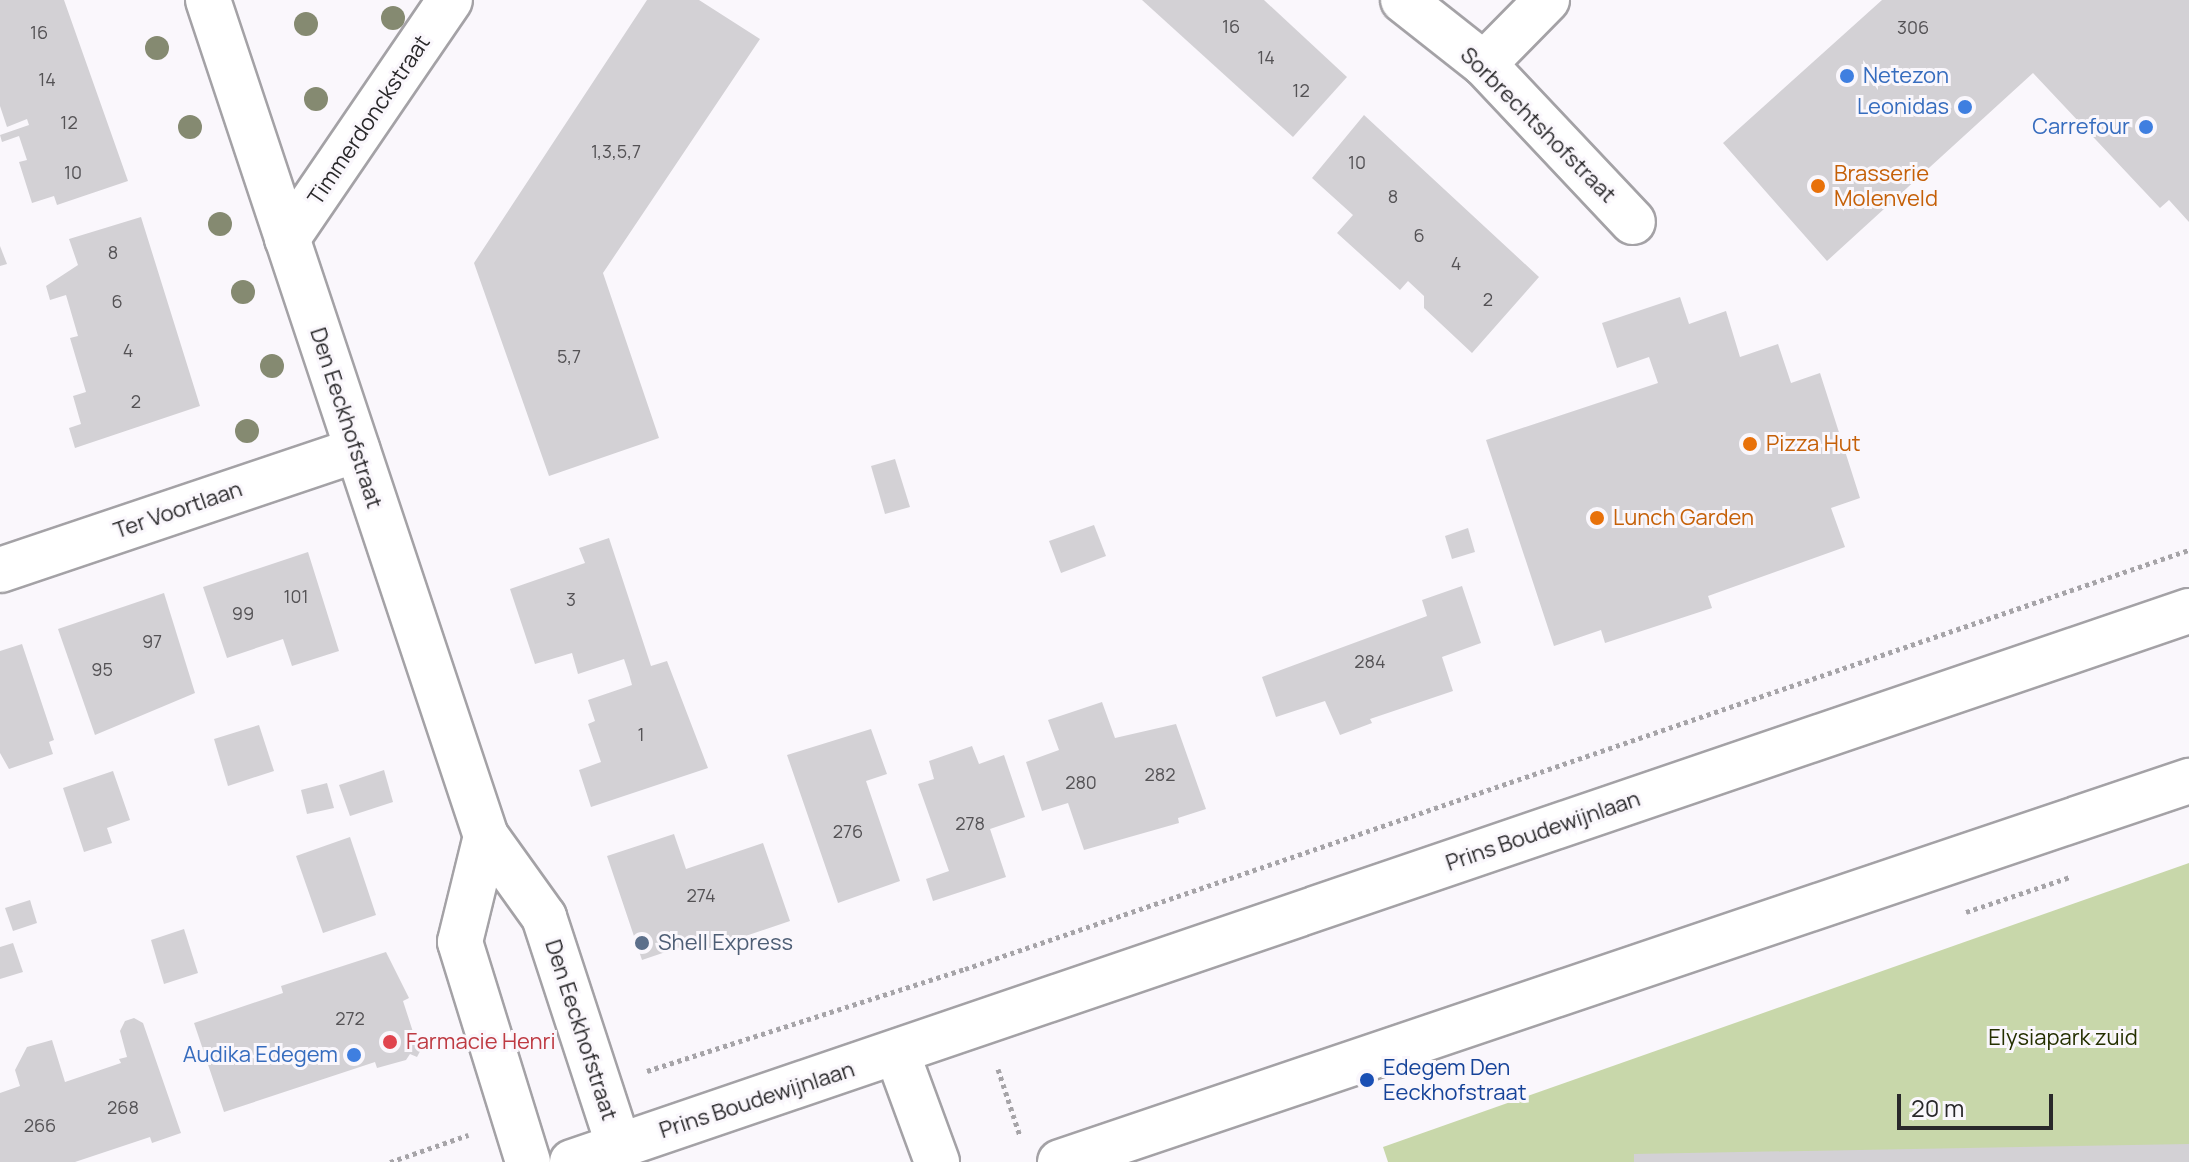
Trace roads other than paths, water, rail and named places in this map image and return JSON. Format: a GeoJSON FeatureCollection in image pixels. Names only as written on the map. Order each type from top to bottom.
{"type":"FeatureCollection","features":[{"type":"Feature","properties":{"kind":"main road","name":"Den Eeckhofstraat"},"geometry":{"type":"LineString","coordinates":[[208,0],[486,836],[544,917],[619,1146]]}},
{"type":"Feature","properties":{"kind":"main road","name":"Timmerdonckstraat"},"geometry":{"type":"LineString","coordinates":[[287,239],[450,0]]}},
{"type":"Feature","properties":{"kind":"main road","name":"Sorbrechtshofstraat"},"geometry":{"type":"LineString","coordinates":[[1403,0],[1484,64],[1633,222]]}},
{"type":"Feature","properties":{"kind":"main road"},"geometry":{"type":"LineString","coordinates":[[1484,64],[1547,0]]}},
{"type":"Feature","properties":{"kind":"main road","name":"Ter Voortlaan"},"geometry":{"type":"LineString","coordinates":[[0,570],[357,450]]}},
{"type":"Feature","properties":{"kind":"main road","name":"Prins Boudewijnlaan"},"geometry":{"type":"LineString","coordinates":[[572,1162],[2189,611]]}},
{"type":"Feature","properties":{"kind":"main road"},"geometry":{"type":"LineString","coordinates":[[1060,1162],[2189,781]]}},
{"type":"Feature","properties":{"kind":"main road"},"geometry":{"type":"LineString","coordinates":[[486,836],[460,942],[525,1152]]}},
{"type":"Feature","properties":{"kind":"main road"},"geometry":{"type":"LineString","coordinates":[[897,1053],[937,1162]]}},
{"type":"Feature","properties":{"kind":"place","name":"Netezon"},"geometry":{"type":"Point","coordinates":[1847,76]}},
{"type":"Feature","properties":{"kind":"place","name":"Leonidas"},"geometry":{"type":"Point","coordinates":[1965,107]}},
{"type":"Feature","properties":{"kind":"place","name":"Carrefour"},"geometry":{"type":"Point","coordinates":[2146,127]}},
{"type":"Feature","properties":{"kind":"place","name":"Brasserie Molenveld"},"geometry":{"type":"Point","coordinates":[1818,186]}},
{"type":"Feature","properties":{"kind":"place","name":"Pizza Hut"},"geometry":{"type":"Point","coordinates":[1750,444]}},
{"type":"Feature","properties":{"kind":"place","name":"Lunch Garden"},"geometry":{"type":"Point","coordinates":[1597,518]}},
{"type":"Feature","properties":{"kind":"place","name":"Shell Express"},"geometry":{"type":"Point","coordinates":[642,943]}},
{"type":"Feature","properties":{"kind":"place","name":"Farmacie Henri"},"geometry":{"type":"Point","coordinates":[390,1042]}},
{"type":"Feature","properties":{"kind":"place","name":"Audika Edegem"},"geometry":{"type":"Point","coordinates":[354,1055]}},
{"type":"Feature","properties":{"kind":"place","name":"Edegem Den Eeckhofstraat"},"geometry":{"type":"Point","coordinates":[1367,1080]}},
{"type":"Feature","properties":{"kind":"park label","name":"Elysiapark zuid"},"geometry":{"type":"Point","coordinates":[2063,1038]}}]}
